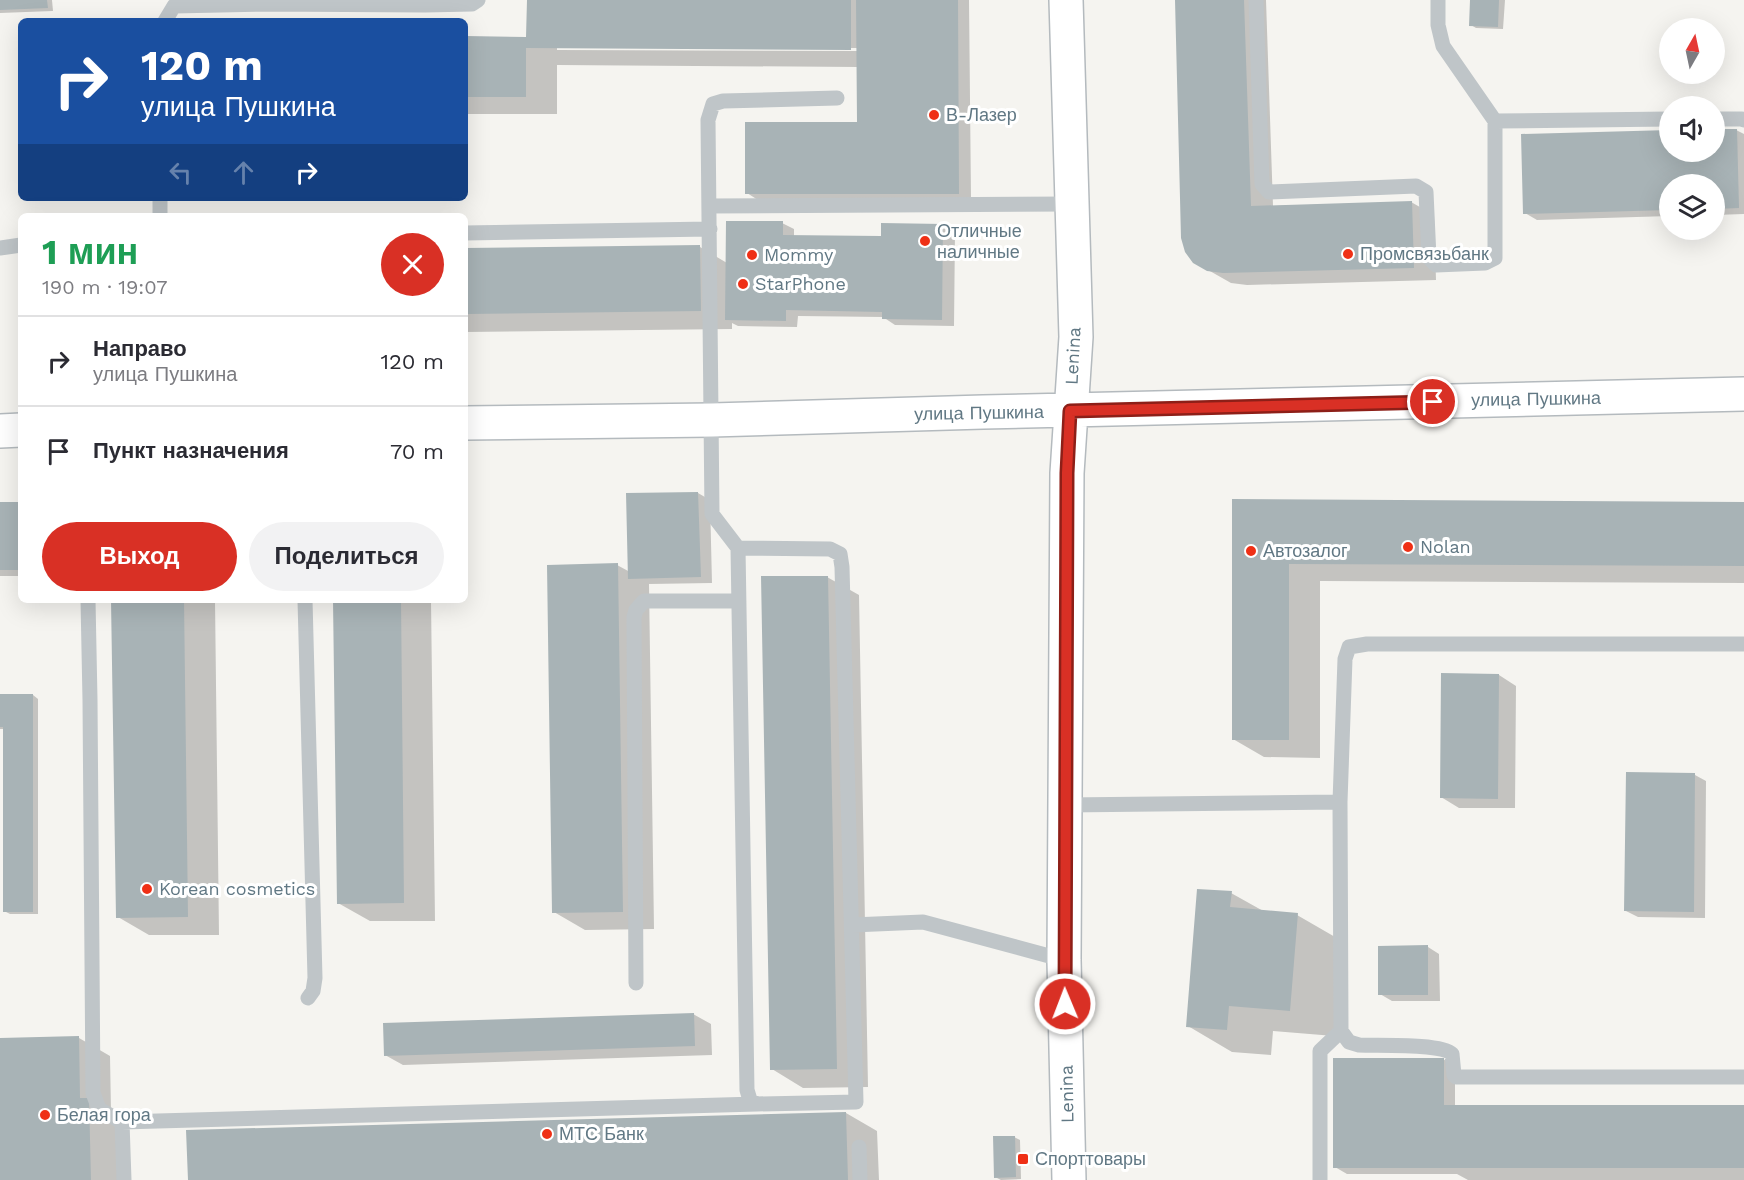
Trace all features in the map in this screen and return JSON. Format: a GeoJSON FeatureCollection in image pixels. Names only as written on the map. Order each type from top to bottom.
{"type":"FeatureCollection","features":[{"type":"Feature","properties":{"kind":"main road","name":"Lenina"},"geometry":{"type":"LineString","coordinates":[[1066,0],[1076,337],[1067,473],[1064,960],[1069,1180]]}},
{"type":"Feature","properties":{"kind":"main road","name":"улица Пушкина"},"geometry":{"type":"LineString","coordinates":[[468,423],[712,420],[1744,394]]}},
{"type":"Feature","properties":{"kind":"main road"},"geometry":{"type":"LineString","coordinates":[[0,431],[18,430]]}},
{"type":"Feature","properties":{"kind":"lane"},"geometry":{"type":"LineString","coordinates":[[167,18],[174,6],[263,2],[472,4],[478,0]]}},
{"type":"Feature","properties":{"kind":"lane"},"geometry":{"type":"LineString","coordinates":[[1256,0],[1262,184],[1269,192],[1416,186],[1426,192],[1429,258],[1436,265],[1485,263],[1496,258],[1495,121],[1443,46],[1438,24],[1438,0]]}},
{"type":"Feature","properties":{"kind":"lane"},"geometry":{"type":"LineString","coordinates":[[757,1104],[750,1100],[747,1090],[738,548],[712,514],[708,120],[712,104],[723,101],[837,98]]}},
{"type":"Feature","properties":{"kind":"lane"},"geometry":{"type":"LineString","coordinates":[[1495,121],[1659,119]]}},
{"type":"Feature","properties":{"kind":"lane"},"geometry":{"type":"LineString","coordinates":[[1725,119],[1744,120]]}},
{"type":"Feature","properties":{"kind":"lane"},"geometry":{"type":"LineString","coordinates":[[709,206],[1072,204]]}},
{"type":"Feature","properties":{"kind":"lane"},"geometry":{"type":"LineString","coordinates":[[468,233],[710,229]]}},
{"type":"Feature","properties":{"kind":"lane"},"geometry":{"type":"LineString","coordinates":[[0,248],[18,245]]}},
{"type":"Feature","properties":{"kind":"lane"},"geometry":{"type":"LineString","coordinates":[[88,603],[93,1093],[99,1109],[122,1122],[856,1102],[840,554],[830,549],[738,548]]}},
{"type":"Feature","properties":{"kind":"lane"},"geometry":{"type":"LineString","coordinates":[[636,983],[634,617],[636,610],[644,602],[739,601]]}},
{"type":"Feature","properties":{"kind":"lane"},"geometry":{"type":"LineString","coordinates":[[305,603],[315,978],[313,991],[308,998]]}},
{"type":"Feature","properties":{"kind":"lane"},"geometry":{"type":"LineString","coordinates":[[1744,644],[1367,644],[1349,647],[1344,659],[1340,802],[1341,1032],[1349,1042],[1359,1045],[1435,1047],[1448,1050],[1452,1054],[1456,1077],[1744,1077]]}},
{"type":"Feature","properties":{"kind":"lane"},"geometry":{"type":"LineString","coordinates":[[1065,805],[1340,802]]}},
{"type":"Feature","properties":{"kind":"lane"},"geometry":{"type":"LineString","coordinates":[[852,925],[923,922],[1064,960]]}},
{"type":"Feature","properties":{"kind":"lane"},"geometry":{"type":"LineString","coordinates":[[1320,1180],[1320,1051],[1341,1032]]}},
{"type":"Feature","properties":{"kind":"lane"},"geometry":{"type":"LineString","coordinates":[[122,1122],[124,1180]]}},
{"type":"Feature","properties":{"kind":"lane"},"geometry":{"type":"LineString","coordinates":[[859,1147],[860,1180]]}},
{"type":"Feature","properties":{"kind":"building"},"geometry":{"type":"Polygon","coordinates":[[[0,0],[47,0],[48,8],[0,10],[0,0]]]}},
{"type":"Feature","properties":{"kind":"building"},"geometry":{"type":"Polygon","coordinates":[[[527,0],[851,0],[851,50],[526,48],[526,97],[468,97],[468,36],[526,37],[527,0]]]}},
{"type":"Feature","properties":{"kind":"building"},"geometry":{"type":"Polygon","coordinates":[[[856,0],[958,0],[959,194],[745,194],[745,122],[857,122],[856,0]]]}},
{"type":"Feature","properties":{"kind":"building"},"geometry":{"type":"Polygon","coordinates":[[[1175,0],[1244,0],[1251,206],[1412,201],[1414,268],[1223,273],[1207,271],[1193,263],[1185,252],[1181,238],[1175,0]]]}},
{"type":"Feature","properties":{"kind":"building"},"geometry":{"type":"Polygon","coordinates":[[[1470,0],[1499,0],[1498,27],[1469,26],[1470,0]]]}},
{"type":"Feature","properties":{"kind":"building"},"geometry":{"type":"Polygon","coordinates":[[[1725,129],[1737,129],[1739,208],[1725,209],[1725,174],[1659,174],[1659,210],[1523,214],[1521,134],[1659,130],[1659,162],[1725,162],[1725,129]]]}},
{"type":"Feature","properties":{"kind":"building"},"geometry":{"type":"Polygon","coordinates":[[[726,221],[783,221],[783,235],[881,236],[881,223],[943,224],[942,320],[882,319],[882,312],[786,310],[786,321],[725,320],[726,221]]]}},
{"type":"Feature","properties":{"kind":"building"},"geometry":{"type":"Polygon","coordinates":[[[700,245],[701,311],[468,314],[468,248],[700,245]]]}},
{"type":"Feature","properties":{"kind":"building"},"geometry":{"type":"Polygon","coordinates":[[[698,492],[701,577],[628,579],[626,493],[698,492]]]}},
{"type":"Feature","properties":{"kind":"building"},"geometry":{"type":"Polygon","coordinates":[[[1232,499],[1744,502],[1744,566],[1289,564],[1289,740],[1232,740],[1232,499]]]}},
{"type":"Feature","properties":{"kind":"building"},"geometry":{"type":"Polygon","coordinates":[[[0,502],[18,502],[18,570],[0,570],[0,502]]]}},
{"type":"Feature","properties":{"kind":"building"},"geometry":{"type":"Polygon","coordinates":[[[618,563],[623,912],[552,913],[547,565],[618,563]]]}},
{"type":"Feature","properties":{"kind":"building"},"geometry":{"type":"Polygon","coordinates":[[[761,576],[828,576],[837,1069],[770,1070],[761,576]]]}},
{"type":"Feature","properties":{"kind":"building"},"geometry":{"type":"Polygon","coordinates":[[[111,603],[184,603],[188,917],[116,918],[111,603]]]}},
{"type":"Feature","properties":{"kind":"building"},"geometry":{"type":"Polygon","coordinates":[[[333,603],[401,603],[404,903],[337,904],[333,603]]]}},
{"type":"Feature","properties":{"kind":"building"},"geometry":{"type":"Polygon","coordinates":[[[1441,673],[1499,674],[1498,799],[1440,798],[1441,673]]]}},
{"type":"Feature","properties":{"kind":"building"},"geometry":{"type":"Polygon","coordinates":[[[0,694],[33,694],[33,912],[3,912],[3,727],[0,727],[0,694]]]}},
{"type":"Feature","properties":{"kind":"building"},"geometry":{"type":"Polygon","coordinates":[[[1626,772],[1695,773],[1694,912],[1624,911],[1626,772]]]}},
{"type":"Feature","properties":{"kind":"building"},"geometry":{"type":"Polygon","coordinates":[[[1197,889],[1232,891],[1230,907],[1298,913],[1290,1011],[1229,1006],[1227,1030],[1186,1027],[1197,889]]]}},
{"type":"Feature","properties":{"kind":"building"},"geometry":{"type":"Polygon","coordinates":[[[1428,945],[1428,995],[1378,995],[1378,946],[1428,945]]]}},
{"type":"Feature","properties":{"kind":"building"},"geometry":{"type":"Polygon","coordinates":[[[694,1013],[695,1046],[384,1056],[383,1023],[694,1013]]]}},
{"type":"Feature","properties":{"kind":"building","name":"Белая гора"},"geometry":{"type":"Polygon","coordinates":[[[79,1036],[80,1098],[89,1098],[91,1180],[0,1180],[0,1038],[79,1036]]]}},
{"type":"Feature","properties":{"kind":"building"},"geometry":{"type":"Polygon","coordinates":[[[1333,1058],[1444,1058],[1444,1105],[1744,1105],[1744,1168],[1333,1168],[1333,1058]]]}},
{"type":"Feature","properties":{"kind":"building"},"geometry":{"type":"Polygon","coordinates":[[[846,1112],[848,1180],[188,1180],[186,1130],[846,1112]]]}},
{"type":"Feature","properties":{"kind":"building"},"geometry":{"type":"Polygon","coordinates":[[[993,1136],[1015,1136],[1016,1177],[994,1178],[993,1136]]]}},
{"type":"Feature","properties":{"kind":"place","name":"В-Лазер"},"geometry":{"type":"Point","coordinates":[934,115]}},
{"type":"Feature","properties":{"kind":"place","name":"Отличные наличные"},"geometry":{"type":"Point","coordinates":[925,241]}},
{"type":"Feature","properties":{"kind":"place","name":"Промсвязьбанк"},"geometry":{"type":"Point","coordinates":[1348,254]}},
{"type":"Feature","properties":{"kind":"place","name":"Mommy"},"geometry":{"type":"Point","coordinates":[752,255]}},
{"type":"Feature","properties":{"kind":"place","name":"StarPhone"},"geometry":{"type":"Point","coordinates":[743,284]}},
{"type":"Feature","properties":{"kind":"place","name":"Nolan"},"geometry":{"type":"Point","coordinates":[1408,547]}},
{"type":"Feature","properties":{"kind":"place","name":"Автозалог"},"geometry":{"type":"Point","coordinates":[1251,551]}},
{"type":"Feature","properties":{"kind":"place","name":"Korean cosmetics"},"geometry":{"type":"Point","coordinates":[147,889]}},
{"type":"Feature","properties":{"kind":"place","name":"Белая гора"},"geometry":{"type":"Point","coordinates":[45,1115]}},
{"type":"Feature","properties":{"kind":"place","name":"МТС Банк"},"geometry":{"type":"Point","coordinates":[547,1134]}},
{"type":"Feature","properties":{"kind":"place","name":"Спорттовары"},"geometry":{"type":"Point","coordinates":[1023,1159]}},
{"type":"Feature","properties":{"kind":"route"},"geometry":{"type":"LineString","coordinates":[[1065,1004],[1067,473],[1070,411],[1433,402]]}}]}
